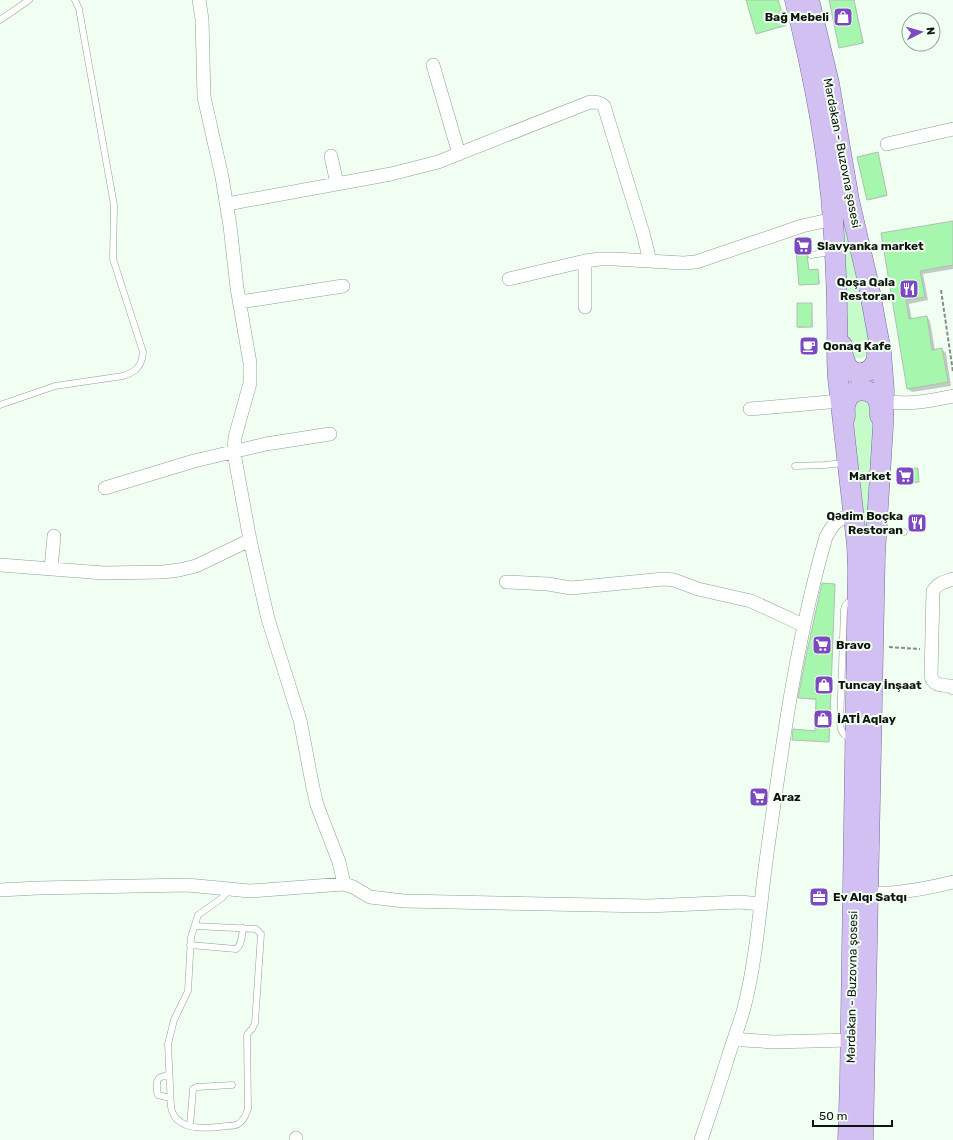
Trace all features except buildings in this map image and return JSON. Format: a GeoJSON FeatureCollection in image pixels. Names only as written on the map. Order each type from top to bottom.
{"type":"FeatureCollection","features":[{"type":"Feature","properties":{"kind":"main road","name":"Mərdəkan - Buzovna şosesi"},"geometry":{"type":"LineString","coordinates":[[795,0],[815,85],[828,172],[833,219],[838,315],[836,358],[857,545],[851,1040],[848,1140]]}},
{"type":"Feature","properties":{"kind":"main road","name":"Mərdəkan - Buzovna şosesi"},"geometry":{"type":"LineString","coordinates":[[809,0],[829,83],[849,200],[868,282],[878,336],[883,377],[880,414],[882,450],[876,530],[867,894],[863,1140]]}},
{"type":"Feature","properties":{"kind":"main road"},"geometry":{"type":"LineString","coordinates":[[838,315],[846,364],[855,373],[866,372],[876,363],[878,336]]}},
{"type":"Feature","properties":{"kind":"main road"},"geometry":{"type":"LineString","coordinates":[[844,435],[846,400],[854,392],[867,391],[881,401]]}},
{"type":"Feature","properties":{"kind":"street"},"geometry":{"type":"LineString","coordinates":[[199,0],[204,97],[227,204],[251,374],[250,383],[235,437],[234,451],[250,540],[268,619],[300,720],[317,805],[339,862],[344,884]]}},
{"type":"Feature","properties":{"kind":"street"},"geometry":{"type":"LineString","coordinates":[[434,65],[459,154]]}},
{"type":"Feature","properties":{"kind":"street"},"geometry":{"type":"LineString","coordinates":[[227,204],[391,174],[438,162],[590,102],[601,103],[604,106],[650,261]]}},
{"type":"Feature","properties":{"kind":"street"},"geometry":{"type":"LineString","coordinates":[[887,144],[953,129]]}},
{"type":"Feature","properties":{"kind":"street"},"geometry":{"type":"LineString","coordinates":[[331,156],[337,184]]}},
{"type":"Feature","properties":{"kind":"street"},"geometry":{"type":"LineString","coordinates":[[509,279],[585,261],[600,259],[684,264],[696,262],[802,226],[833,219]]}},
{"type":"Feature","properties":{"kind":"street"},"geometry":{"type":"LineString","coordinates":[[585,261],[585,307]]}},
{"type":"Feature","properties":{"kind":"street"},"geometry":{"type":"LineString","coordinates":[[240,302],[344,286]]}},
{"type":"Feature","properties":{"kind":"street"},"geometry":{"type":"LineString","coordinates":[[881,401],[901,404],[917,403],[953,396]]}},
{"type":"Feature","properties":{"kind":"street"},"geometry":{"type":"LineString","coordinates":[[750,409],[840,401]]}},
{"type":"Feature","properties":{"kind":"street"},"geometry":{"type":"LineString","coordinates":[[105,488],[172,467],[234,451],[330,434]]}},
{"type":"Feature","properties":{"kind":"street"},"geometry":{"type":"LineString","coordinates":[[701,1140],[735,1038],[750,981],[785,733],[803,625],[826,537],[831,527],[837,521],[844,517],[854,515]]}},
{"type":"Feature","properties":{"kind":"street"},"geometry":{"type":"LineString","coordinates":[[51,569],[54,536]]}},
{"type":"Feature","properties":{"kind":"street"},"geometry":{"type":"LineString","coordinates":[[0,565],[104,573],[163,572],[196,566],[250,540]]}},
{"type":"Feature","properties":{"kind":"street"},"geometry":{"type":"LineString","coordinates":[[506,582],[548,584],[572,588],[664,579],[674,580],[698,589],[751,601],[803,625]]}},
{"type":"Feature","properties":{"kind":"street"},"geometry":{"type":"LineString","coordinates":[[953,580],[942,582],[937,585],[933,591],[931,649],[932,681],[934,683],[951,686],[953,688]]}},
{"type":"Feature","properties":{"kind":"street"},"geometry":{"type":"LineString","coordinates":[[867,894],[906,892],[953,882]]}},
{"type":"Feature","properties":{"kind":"street"},"geometry":{"type":"LineString","coordinates":[[0,890],[163,885],[263,891],[344,884],[353,887],[370,897],[404,901],[648,906],[729,902],[760,904]]}},
{"type":"Feature","properties":{"kind":"street"},"geometry":{"type":"LineString","coordinates":[[735,1038],[768,1042],[851,1040]]}},
{"type":"Feature","properties":{"kind":"lane"},"geometry":{"type":"LineString","coordinates":[[0,20],[29,0]]}},
{"type":"Feature","properties":{"kind":"lane"},"geometry":{"type":"LineString","coordinates":[[0,405],[54,386],[123,376],[132,373],[139,367],[142,360],[143,352],[113,259],[114,205],[79,9],[75,0]]}},
{"type":"Feature","properties":{"kind":"lane"},"geometry":{"type":"LineString","coordinates":[[811,255],[835,252]]}},
{"type":"Feature","properties":{"kind":"lane"},"geometry":{"type":"LineString","coordinates":[[795,466],[848,462]]}},
{"type":"Feature","properties":{"kind":"lane"},"geometry":{"type":"LineString","coordinates":[[876,530],[904,532]]}},
{"type":"Feature","properties":{"kind":"lane"},"geometry":{"type":"LineString","coordinates":[[194,926],[256,928],[261,934],[255,1023],[247,1036],[247,1113],[246,1117],[238,1124],[219,1127],[193,1128],[180,1123],[172,1114],[169,1074],[168,1044],[174,1020],[188,991],[190,945],[194,926],[198,915],[222,898],[229,890]]}},
{"type":"Feature","properties":{"kind":"lane"},"geometry":{"type":"LineString","coordinates":[[190,945],[236,949],[240,944],[243,928]]}},
{"type":"Feature","properties":{"kind":"lane"},"geometry":{"type":"LineString","coordinates":[[169,1074],[159,1078],[157,1082],[157,1092],[158,1095],[170,1098]]}},
{"type":"Feature","properties":{"kind":"lane"},"geometry":{"type":"LineString","coordinates":[[190,1126],[193,1089],[197,1087],[232,1085]]}},
{"type":"Feature","properties":{"kind":"path"},"geometry":{"type":"LineString","coordinates":[[941,290],[953,372]]}},
{"type":"Feature","properties":{"kind":"path"},"geometry":{"type":"LineString","coordinates":[[873,646],[931,649]]}},
{"type":"Feature","properties":{"kind":"green space"},"geometry":{"type":"Polygon","coordinates":[[[840,190],[868,329],[869,350],[865,357],[860,358],[854,358],[846,343],[840,190]]]}},
{"type":"Feature","properties":{"kind":"green space"},"geometry":{"type":"Polygon","coordinates":[[[860,397],[874,408],[868,555],[851,415],[855,399],[860,397]]]}},
{"type":"Feature","properties":{"kind":"place","name":"Bağ Mebeli"},"geometry":{"type":"Point","coordinates":[843,17]}},
{"type":"Feature","properties":{"kind":"place","name":"Slavyanka market"},"geometry":{"type":"Point","coordinates":[803,246]}},
{"type":"Feature","properties":{"kind":"place","name":"Qoşa Qala Restoran"},"geometry":{"type":"Point","coordinates":[909,289]}},
{"type":"Feature","properties":{"kind":"place","name":"Qonaq Kafe"},"geometry":{"type":"Point","coordinates":[809,346]}},
{"type":"Feature","properties":{"kind":"place","name":"Market"},"geometry":{"type":"Point","coordinates":[905,476]}},
{"type":"Feature","properties":{"kind":"place","name":"Qədim Boçka Restoran"},"geometry":{"type":"Point","coordinates":[917,523]}},
{"type":"Feature","properties":{"kind":"place","name":"Bravo"},"geometry":{"type":"Point","coordinates":[822,645]}},
{"type":"Feature","properties":{"kind":"place","name":"Tuncay İnşaat"},"geometry":{"type":"Point","coordinates":[824,685]}},
{"type":"Feature","properties":{"kind":"place","name":"İATİ Aqlay"},"geometry":{"type":"Point","coordinates":[823,719]}},
{"type":"Feature","properties":{"kind":"place","name":"Araz"},"geometry":{"type":"Point","coordinates":[759,797]}},
{"type":"Feature","properties":{"kind":"place","name":"Ev Alqı Satqı"},"geometry":{"type":"Point","coordinates":[819,897]}}]}
